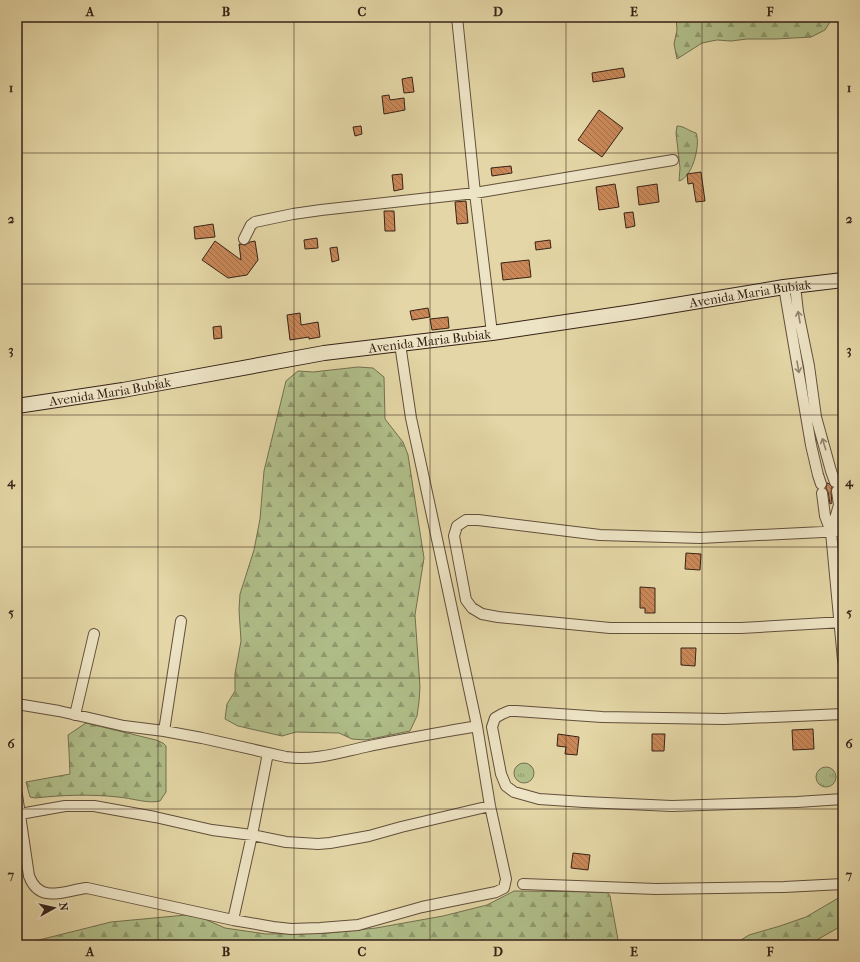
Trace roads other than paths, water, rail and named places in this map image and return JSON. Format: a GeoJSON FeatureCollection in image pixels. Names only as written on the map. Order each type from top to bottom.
{"type":"FeatureCollection","features":[{"type":"Feature","properties":{"kind":"street"},"geometry":{"type":"LineString","coordinates":[[457,17],[475,193],[492,333]]}},
{"type":"Feature","properties":{"kind":"street"},"geometry":{"type":"LineString","coordinates":[[244,239],[251,225],[255,222],[278,217],[321,210],[475,193],[673,160]]}},
{"type":"Feature","properties":{"kind":"street","name":"Avenida Maria Bubiak"},"geometry":{"type":"LineString","coordinates":[[17,406],[122,390],[324,353],[492,333],[843,280]]}},
{"type":"Feature","properties":{"kind":"street"},"geometry":{"type":"LineString","coordinates":[[789,287],[816,417],[836,486],[839,505],[830,532]]}},
{"type":"Feature","properties":{"kind":"street"},"geometry":{"type":"LineString","coordinates":[[789,287],[811,445],[820,484],[825,516],[830,532],[841,622],[843,660]]}},
{"type":"Feature","properties":{"kind":"street"},"geometry":{"type":"LineString","coordinates":[[17,795],[29,876],[38,889],[47,894],[59,894],[87,888],[234,920],[291,929],[358,925],[422,907],[496,892],[504,888],[506,879],[490,806],[477,726],[411,418],[400,344]]}},
{"type":"Feature","properties":{"kind":"street"},"geometry":{"type":"LineString","coordinates":[[820,484],[825,475],[831,472]]}},
{"type":"Feature","properties":{"kind":"street"},"geometry":{"type":"LineString","coordinates":[[841,622],[741,628],[610,628],[498,617],[482,614],[472,608],[466,600],[454,536],[456,526],[466,520],[478,520],[600,535],[700,538],[843,531]]}},
{"type":"Feature","properties":{"kind":"street"},"geometry":{"type":"LineString","coordinates":[[164,731],[181,621]]}},
{"type":"Feature","properties":{"kind":"street"},"geometry":{"type":"LineString","coordinates":[[76,715],[94,634]]}},
{"type":"Feature","properties":{"kind":"street"},"geometry":{"type":"LineString","coordinates":[[17,704],[29,705],[124,726],[164,731],[298,759],[318,758],[365,747],[477,726]]}},
{"type":"Feature","properties":{"kind":"street"},"geometry":{"type":"LineString","coordinates":[[843,714],[724,719],[602,717],[509,711],[495,718],[492,727],[506,786],[514,792],[539,798],[584,802],[672,806],[843,799]]}},
{"type":"Feature","properties":{"kind":"street"},"geometry":{"type":"LineString","coordinates":[[234,920],[268,753]]}},
{"type":"Feature","properties":{"kind":"street"},"geometry":{"type":"LineString","coordinates":[[20,814],[65,806],[85,806],[155,817],[212,830],[308,844],[330,843],[369,836],[490,806]]}},
{"type":"Feature","properties":{"kind":"street"},"geometry":{"type":"LineString","coordinates":[[522,884],[656,889],[784,887],[843,884]]}}]}
